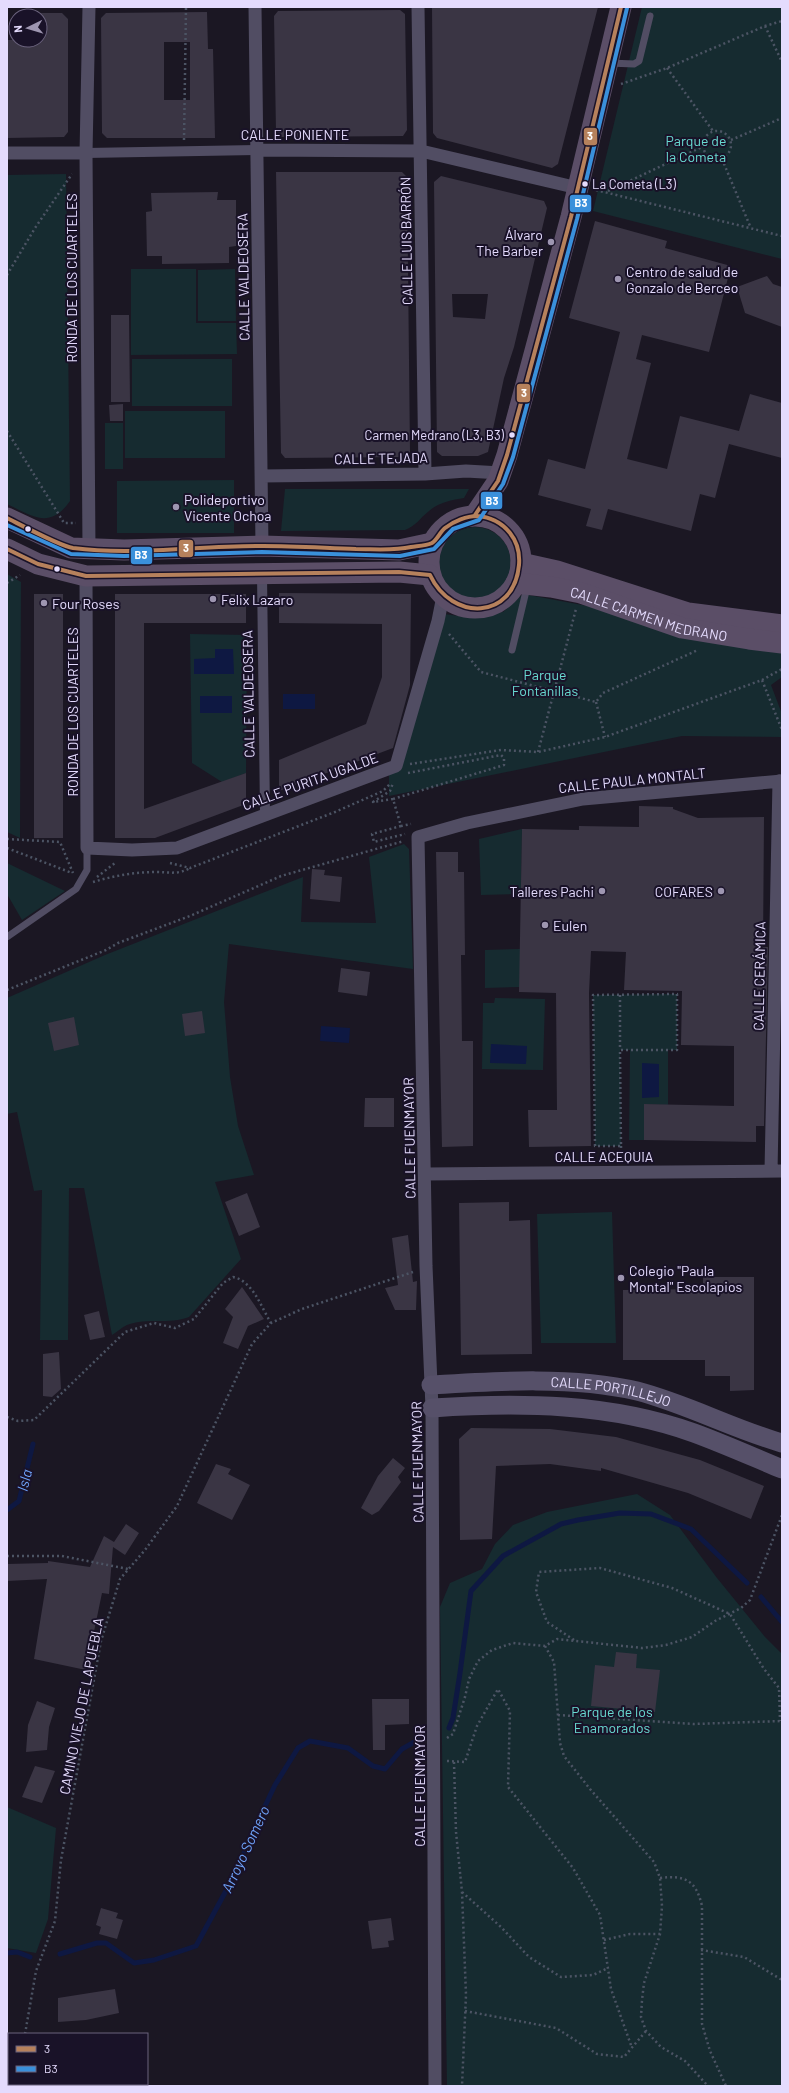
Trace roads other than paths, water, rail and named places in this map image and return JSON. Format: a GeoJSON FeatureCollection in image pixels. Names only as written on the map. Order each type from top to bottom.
{"type":"FeatureCollection","features":[{"type":"Feature","properties":{"kind":"main road"},"geometry":{"type":"LineString","coordinates":[[474,516],[500,477],[508,455],[578,188],[621,7]]}},
{"type":"Feature","properties":{"kind":"main road"},"geometry":{"type":"LineString","coordinates":[[500,477],[498,502],[505,528]]}},
{"type":"Feature","properties":{"kind":"main road"},"geometry":{"type":"LineString","coordinates":[[474,516],[489,517],[505,528],[512,534],[519,548],[522,584],[496,603],[482,608],[468,608],[454,604],[443,596],[433,583],[430,575],[428,559],[432,543],[439,532],[449,523],[461,517],[474,516]]}},
{"type":"Feature","properties":{"kind":"main road"},"geometry":{"type":"LineString","coordinates":[[7,518],[71,548],[124,550],[262,546],[399,550],[432,543]]}},
{"type":"Feature","properties":{"kind":"main road"},"geometry":{"type":"LineString","coordinates":[[7,549],[38,564],[86,576],[399,572],[430,575]]}},
{"type":"Feature","properties":{"kind":"main road","name":"CALLE CARMEN MEDRANO"},"geometry":{"type":"LineString","coordinates":[[521,563],[557,571],[688,613],[782,624]]}},
{"type":"Feature","properties":{"kind":"main road","name":"CALLE CARMEN MEDRANO"},"geometry":{"type":"LineString","coordinates":[[522,584],[551,587],[581,594],[682,628],[749,640],[782,643]]}},
{"type":"Feature","properties":{"kind":"main road","name":"CALLE PORTILLEJO"},"geometry":{"type":"LineString","coordinates":[[431,1385],[513,1381],[574,1383],[636,1391],[698,1412],[759,1437],[782,1443]]}},
{"type":"Feature","properties":{"kind":"main road","name":"CALLE PORTILLEJO"},"geometry":{"type":"LineString","coordinates":[[432,1408],[489,1404],[516,1404],[572,1408],[632,1417],[694,1433],[782,1469]]}},
{"type":"Feature","properties":{"kind":"street","name":"RONDA DE LOS CUARTELES"},"geometry":{"type":"LineString","coordinates":[[89,7],[86,153],[89,549]]}},
{"type":"Feature","properties":{"kind":"street","name":"CALLE VALDEOSERA"},"geometry":{"type":"LineString","coordinates":[[255,7],[262,546]]}},
{"type":"Feature","properties":{"kind":"street","name":"CALLE LUIS BARRÓN"},"geometry":{"type":"LineString","coordinates":[[418,7],[425,474]]}},
{"type":"Feature","properties":{"kind":"street","name":"CALLE PONIENTE"},"geometry":{"type":"LineString","coordinates":[[7,153],[258,150],[421,151],[578,188]]}},
{"type":"Feature","properties":{"kind":"street","name":"CALLE TEJADA"},"geometry":{"type":"LineString","coordinates":[[262,476],[425,474],[466,471],[500,477]]}},
{"type":"Feature","properties":{"kind":"street","name":"CALLE VALDEOSERA"},"geometry":{"type":"LineString","coordinates":[[262,574],[265,814]]}},
{"type":"Feature","properties":{"kind":"street","name":"RONDA DE LOS CUARTELES"},"geometry":{"type":"LineString","coordinates":[[86,576],[86,848]]}},
{"type":"Feature","properties":{"kind":"street","name":"CALLE PURITA UGALDE"},"geometry":{"type":"LineString","coordinates":[[86,848],[132,850],[177,848],[265,814],[400,770],[443,596]]}},
{"type":"Feature","properties":{"kind":"street","name":"CALLE PAULA MONTALT"},"geometry":{"type":"LineString","coordinates":[[413,835],[583,799],[780,781]]}},
{"type":"Feature","properties":{"kind":"street","name":"CALLE CERÁMICA"},"geometry":{"type":"LineString","coordinates":[[777,1171],[780,781]]}},
{"type":"Feature","properties":{"kind":"street","name":"CALLE FUENMAYOR"},"geometry":{"type":"LineString","coordinates":[[413,835],[426,1174],[426,1266],[432,1408],[435,2086]]}},
{"type":"Feature","properties":{"kind":"street","name":"CALLE ACEQUIA"},"geometry":{"type":"LineString","coordinates":[[426,1174],[777,1171]]}},
{"type":"Feature","properties":{"kind":"lane"},"geometry":{"type":"LineString","coordinates":[[608,63],[634,64],[639,61],[650,16]]}},
{"type":"Feature","properties":{"kind":"lane"},"geometry":{"type":"LineString","coordinates":[[512,650],[522,584]]}},
{"type":"Feature","properties":{"kind":"lane"},"geometry":{"type":"LineString","coordinates":[[7,937],[78,887],[87,870],[86,848]]}},
{"type":"Feature","properties":{"kind":"water"},"geometry":{"type":"Polygon","coordinates":[[[215,649],[233,649],[234,674],[194,674],[194,659],[215,658],[215,649]]]}},
{"type":"Feature","properties":{"kind":"water"},"geometry":{"type":"Polygon","coordinates":[[[283,694],[315,694],[315,709],[283,709],[283,694]]]}},
{"type":"Feature","properties":{"kind":"water"},"geometry":{"type":"Polygon","coordinates":[[[200,696],[232,696],[232,713],[200,713],[200,696]]]}},
{"type":"Feature","properties":{"kind":"water"},"geometry":{"type":"Polygon","coordinates":[[[321,1026],[350,1028],[349,1043],[320,1041],[321,1026]]]}},
{"type":"Feature","properties":{"kind":"water"},"geometry":{"type":"Polygon","coordinates":[[[491,1044],[527,1046],[526,1064],[490,1063],[491,1044]]]}},
{"type":"Feature","properties":{"kind":"water"},"geometry":{"type":"Polygon","coordinates":[[[642,1063],[659,1064],[659,1097],[642,1098],[642,1063]]]}},
{"type":"Feature","properties":{"kind":"waterway","name":"Isla"},"geometry":{"type":"LineString","coordinates":[[7,1510],[19,1501],[33,1444]]}},
{"type":"Feature","properties":{"kind":"waterway","name":"Arroyo Somero"},"geometry":{"type":"LineString","coordinates":[[449,1728],[453,1718],[471,1591],[503,1556],[561,1524],[620,1513],[651,1514],[691,1529],[747,1583]]}},
{"type":"Feature","properties":{"kind":"waterway","name":"Arroyo Somero"},"geometry":{"type":"LineString","coordinates":[[761,1597],[782,1622]]}},
{"type":"Feature","properties":{"kind":"waterway","name":"Arroyo Somero"},"geometry":{"type":"LineString","coordinates":[[60,1954],[97,1943],[106,1943],[134,1963],[154,1960],[196,1946],[240,1865],[247,1844],[275,1785],[298,1748],[310,1741],[348,1748],[373,1766],[385,1769],[402,1749],[418,1740]]}},
{"type":"Feature","properties":{"kind":"waterway","name":"Arroyo Somero"},"geometry":{"type":"LineString","coordinates":[[7,1953],[17,1952],[30,1957]]}},
{"type":"Feature","properties":{"kind":"place","name":"La Cometa (L3)"},"geometry":{"type":"Point","coordinates":[585,184]}},
{"type":"Feature","properties":{"kind":"place","name":"Álvaro The Barber"},"geometry":{"type":"Point","coordinates":[551,242]}},
{"type":"Feature","properties":{"kind":"place","name":"Centro de salud de Gonzalo de Berceo"},"geometry":{"type":"Point","coordinates":[618,279]}},
{"type":"Feature","properties":{"kind":"place","name":"Carmen Medrano (L3, B3)"},"geometry":{"type":"Point","coordinates":[512,435]}},
{"type":"Feature","properties":{"kind":"place","name":"Polideportivo Vicente Ochoa"},"geometry":{"type":"Point","coordinates":[176,507]}},
{"type":"Feature","properties":{"kind":"place","name":"Felix Lazaro"},"geometry":{"type":"Point","coordinates":[213,599]}},
{"type":"Feature","properties":{"kind":"place","name":"Four Roses"},"geometry":{"type":"Point","coordinates":[44,603]}},
{"type":"Feature","properties":{"kind":"place","name":"Talleres Pachi"},"geometry":{"type":"Point","coordinates":[602,891]}},
{"type":"Feature","properties":{"kind":"place","name":"COFARES"},"geometry":{"type":"Point","coordinates":[721,891]}},
{"type":"Feature","properties":{"kind":"place","name":"Eulen"},"geometry":{"type":"Point","coordinates":[545,925]}},
{"type":"Feature","properties":{"kind":"place","name":"Colegio \"Paula Montal\" Escolapios"},"geometry":{"type":"Point","coordinates":[621,1278]}},
{"type":"Feature","properties":{"kind":"park label","name":"Parque de la Cometa"},"geometry":{"type":"Point","coordinates":[696,148]}},
{"type":"Feature","properties":{"kind":"park label","name":"Parque Fontanillas"},"geometry":{"type":"Point","coordinates":[545,682]}},
{"type":"Feature","properties":{"kind":"park label","name":"Parque de los Enamorados"},"geometry":{"type":"Point","coordinates":[612,1720]}}]}
